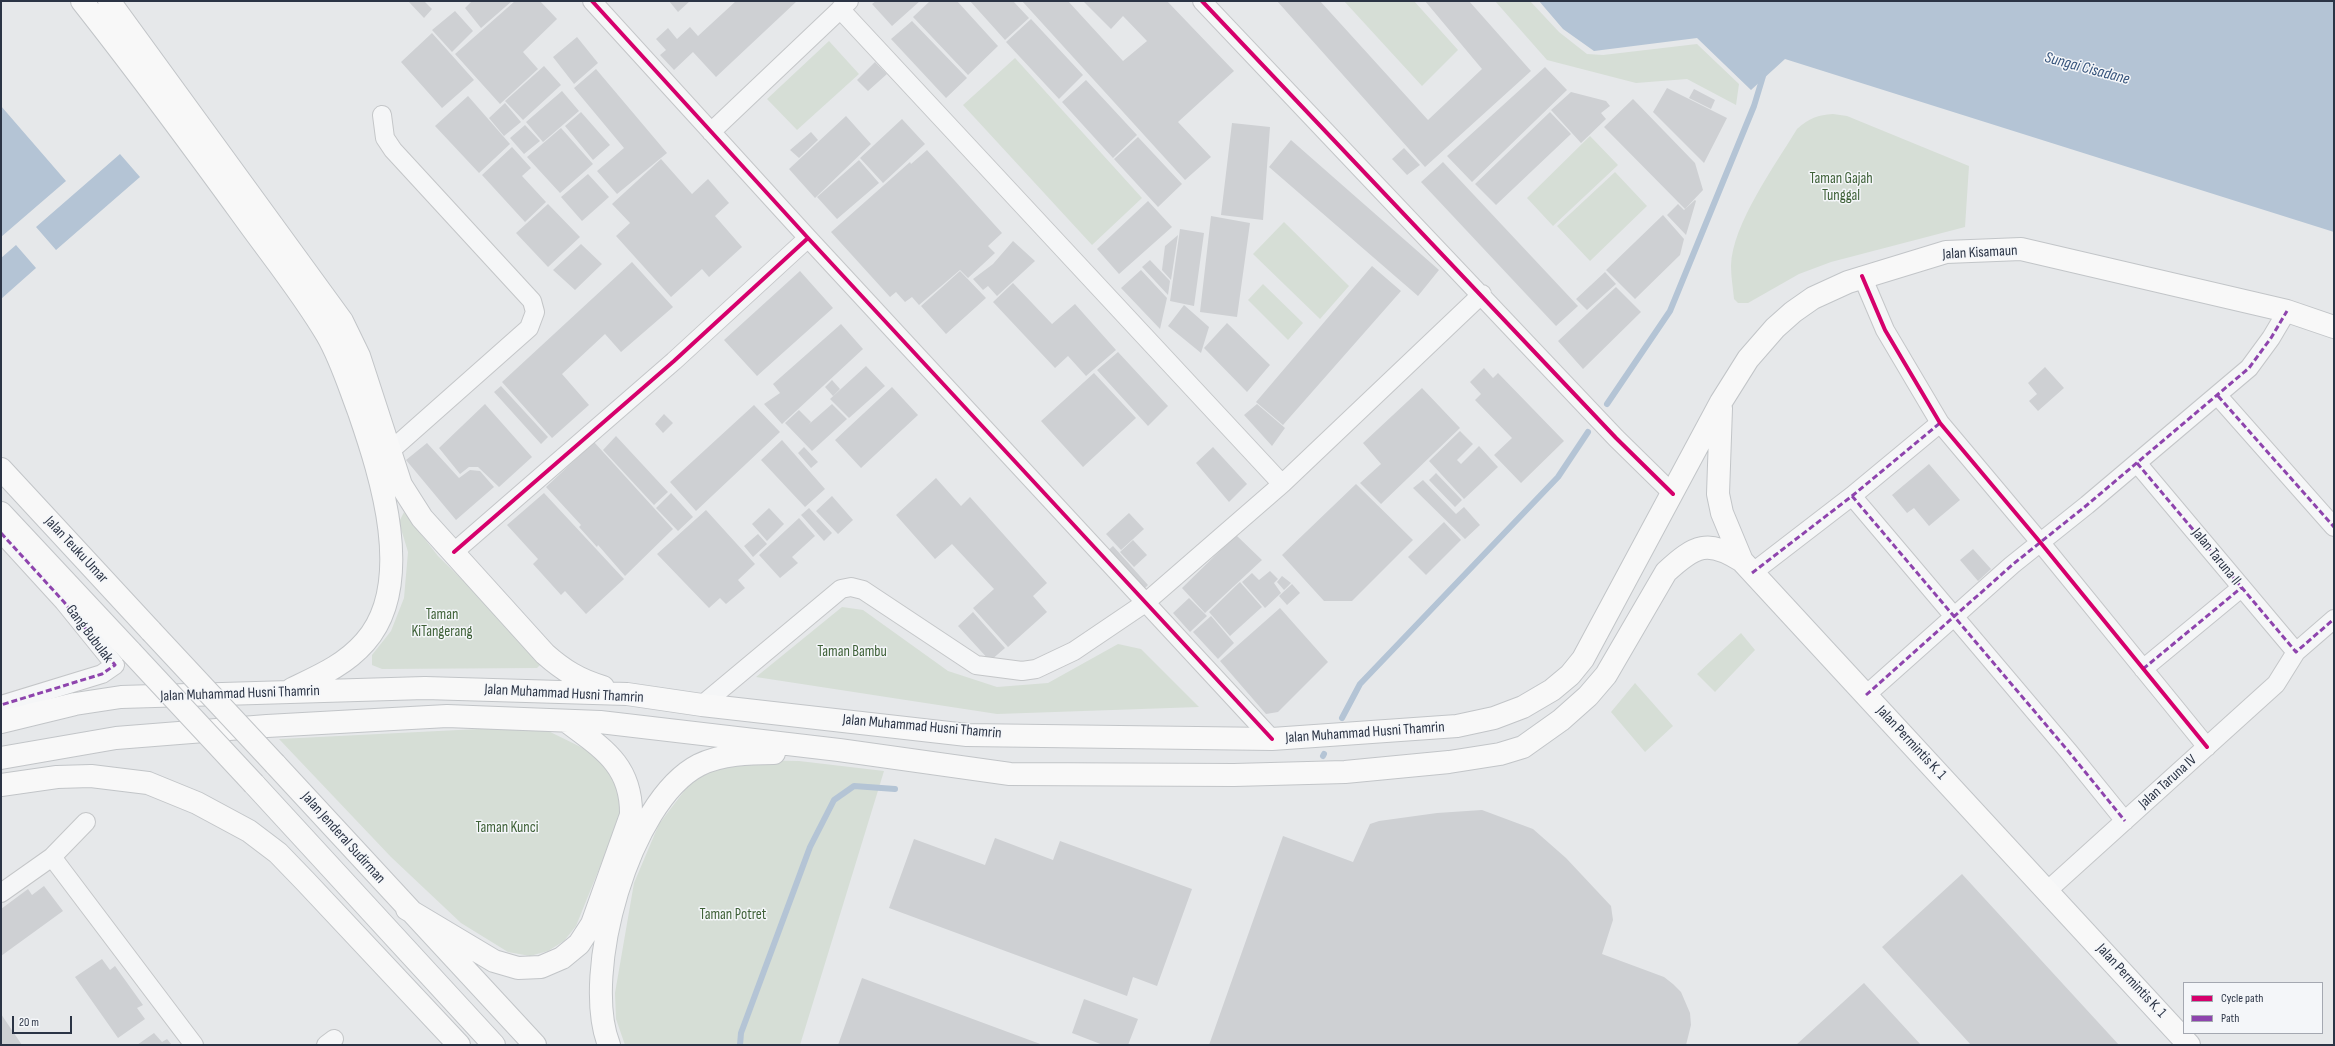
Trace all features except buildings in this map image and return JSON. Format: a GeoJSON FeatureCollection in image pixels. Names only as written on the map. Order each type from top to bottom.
{"type":"FeatureCollection","features":[{"type":"Feature","properties":{"kind":"main road"},"geometry":{"type":"LineString","coordinates":[[82,1],[158,98],[309,306],[339,358],[374,454],[385,496],[392,538],[388,591],[380,618],[366,641],[338,667],[284,693]]}},
{"type":"Feature","properties":{"kind":"main road"},"geometry":{"type":"LineString","coordinates":[[109,1],[342,321],[359,356],[401,485],[422,518],[545,654],[565,671],[583,682],[627,694]]}},
{"type":"Feature","properties":{"kind":"main road","name":"Jalan Kisamaun"},"geometry":{"type":"LineString","coordinates":[[1721,402],[1748,359],[1775,328],[1814,298],[1862,276],[1946,252],[2020,250],[2287,311],[2334,326]]}},
{"type":"Feature","properties":{"kind":"main road","name":"Jalan Muhammad Husni Thamrin"},"geometry":{"type":"LineString","coordinates":[[1,722],[75,704],[121,697],[425,688],[627,694],[702,705],[978,735],[1272,739],[1457,726],[1494,718],[1524,707],[1552,690],[1570,675],[1583,659],[1721,402]]}},
{"type":"Feature","properties":{"kind":"main road","name":"Jalan Permintis K. 1"},"geometry":{"type":"LineString","coordinates":[[1721,402],[1718,494],[1722,513],[1747,567],[2189,1045]]}},
{"type":"Feature","properties":{"kind":"main road","name":"Jalan Teuku Umar"},"geometry":{"type":"LineString","coordinates":[[1,469],[151,631]]}},
{"type":"Feature","properties":{"kind":"main road","name":"Jalan Teuku Umar"},"geometry":{"type":"LineString","coordinates":[[1,513],[132,652]]}},
{"type":"Feature","properties":{"kind":"main road","name":"Jalan Muhammad Husni Thamrin"},"geometry":{"type":"LineString","coordinates":[[1,758],[116,738],[267,726],[447,716],[600,722],[839,750],[976,771],[1017,774],[1152,776],[1317,773],[1449,762],[1500,754],[1523,747],[1561,720],[1588,696],[1606,674],[1666,572],[1679,560],[1701,548],[1716,547],[1747,567]]}},
{"type":"Feature","properties":{"kind":"main road","name":"Jalan Jenderal Sudirman"},"geometry":{"type":"LineString","coordinates":[[151,631],[407,909],[535,1045]]}},
{"type":"Feature","properties":{"kind":"main road","name":"Jalan Jenderal Sudirman"},"geometry":{"type":"LineString","coordinates":[[132,652],[494,1045]]}},
{"type":"Feature","properties":{"kind":"main road"},"geometry":{"type":"LineString","coordinates":[[407,909],[494,961],[518,968],[541,967],[562,958],[579,944],[592,924],[631,815],[631,797],[626,779],[616,763],[596,744],[566,721]]}},
{"type":"Feature","properties":{"kind":"main road"},"geometry":{"type":"LineString","coordinates":[[976,771],[972,748],[978,735]]}},
{"type":"Feature","properties":{"kind":"main road"},"geometry":{"type":"LineString","coordinates":[[609,1045],[602,1016],[601,977],[616,896],[638,836],[648,817],[668,789],[684,775],[712,759],[762,753],[808,754],[839,750]]}},
{"type":"Feature","properties":{"kind":"main road"},"geometry":{"type":"LineString","coordinates":[[1,785],[57,777],[91,776],[148,783],[197,803],[249,832],[278,853],[302,877],[459,1045]]}},
{"type":"Feature","properties":{"kind":"street"},"geometry":{"type":"LineString","coordinates":[[592,1],[808,238],[1272,739]]}},
{"type":"Feature","properties":{"kind":"street"},"geometry":{"type":"LineString","coordinates":[[1202,1],[1482,294],[1616,438],[1672,494]]}},
{"type":"Feature","properties":{"kind":"street"},"geometry":{"type":"LineString","coordinates":[[711,132],[844,5],[1282,484]]}},
{"type":"Feature","properties":{"kind":"street"},"geometry":{"type":"LineString","coordinates":[[382,116],[385,138],[393,150],[532,301],[535,312],[529,328],[389,452]]}},
{"type":"Feature","properties":{"kind":"street"},"geometry":{"type":"LineString","coordinates":[[454,552],[674,362],[808,238]]}},
{"type":"Feature","properties":{"kind":"street"},"geometry":{"type":"LineString","coordinates":[[1862,276],[1885,330],[1940,423],[2040,542],[2207,747]]}},
{"type":"Feature","properties":{"kind":"street"},"geometry":{"type":"LineString","coordinates":[[702,705],[841,590],[851,588],[863,590],[976,665],[1022,671],[1036,669],[1074,651],[1145,603],[1282,484],[1482,294]]}},
{"type":"Feature","properties":{"kind":"street"},"geometry":{"type":"LineString","coordinates":[[1866,695],[1953,615],[2218,396],[2249,368],[2272,338],[2287,311]]}},
{"type":"Feature","properties":{"kind":"street"},"geometry":{"type":"LineString","coordinates":[[2218,396],[2334,527]]}},
{"type":"Feature","properties":{"kind":"street"},"geometry":{"type":"LineString","coordinates":[[1747,567],[1852,496],[1940,423]]}},
{"type":"Feature","properties":{"kind":"street","name":"Jalan Taruna II"},"geometry":{"type":"LineString","coordinates":[[2137,463],[2296,652]]}},
{"type":"Feature","properties":{"kind":"street"},"geometry":{"type":"LineString","coordinates":[[1852,496],[2125,821]]}},
{"type":"Feature","properties":{"kind":"street","name":"Gang Bubulak"},"geometry":{"type":"LineString","coordinates":[[1,532],[64,602],[115,665],[102,674],[1,705]]}},
{"type":"Feature","properties":{"kind":"street"},"geometry":{"type":"LineString","coordinates":[[2143,670],[2242,588]]}},
{"type":"Feature","properties":{"kind":"street","name":"Jalan Taruna IV"},"geometry":{"type":"LineString","coordinates":[[2047,892],[2276,684],[2296,652],[2334,619]]}},
{"type":"Feature","properties":{"kind":"street"},"geometry":{"type":"LineString","coordinates":[[1,893],[52,857],[86,822]]}},
{"type":"Feature","properties":{"kind":"street"},"geometry":{"type":"LineString","coordinates":[[52,857],[194,1045]]}},
{"type":"Feature","properties":{"kind":"green space"},"geometry":{"type":"Polygon","coordinates":[[[1344,1],[1414,1],[1458,50],[1422,86],[1344,1]]]}},
{"type":"Feature","properties":{"kind":"green space"},"geometry":{"type":"Polygon","coordinates":[[[1495,1],[1530,1],[1559,32],[1587,54],[1603,55],[1697,44],[1739,84],[1736,105],[1687,79],[1636,83],[1547,60],[1495,1]]]}},
{"type":"Feature","properties":{"kind":"green space"},"geometry":{"type":"Polygon","coordinates":[[[829,41],[859,74],[797,130],[767,99],[829,41]]]}},
{"type":"Feature","properties":{"kind":"green space"},"geometry":{"type":"Polygon","coordinates":[[[1015,58],[1142,198],[1092,245],[963,105],[1015,58]]]}},
{"type":"Feature","properties":{"kind":"green space","name":"Taman Gajah Tunggal"},"geometry":{"type":"Polygon","coordinates":[[[1833,114],[1847,116],[1969,166],[1965,227],[1831,262],[1799,274],[1748,303],[1738,303],[1734,299],[1732,278],[1731,266],[1733,249],[1747,213],[1756,195],[1797,129],[1814,118],[1833,114]]]}},
{"type":"Feature","properties":{"kind":"green space"},"geometry":{"type":"Polygon","coordinates":[[[1590,136],[1618,165],[1553,226],[1527,198],[1590,136]]]}},
{"type":"Feature","properties":{"kind":"green space"},"geometry":{"type":"Polygon","coordinates":[[[1615,172],[1647,206],[1590,261],[1557,226],[1615,172]]]}},
{"type":"Feature","properties":{"kind":"green space"},"geometry":{"type":"Polygon","coordinates":[[[1284,222],[1349,286],[1320,319],[1253,254],[1284,222]]]}},
{"type":"Feature","properties":{"kind":"green space"},"geometry":{"type":"Polygon","coordinates":[[[1263,284],[1303,323],[1288,340],[1248,300],[1263,284]]]}},
{"type":"Feature","properties":{"kind":"green space","name":"Taman KiTangerang"},"geometry":{"type":"Polygon","coordinates":[[[404,512],[438,556],[538,654],[543,662],[537,668],[382,669],[372,665],[372,655],[391,631],[404,598],[408,552],[399,522],[404,512]]]}},
{"type":"Feature","properties":{"kind":"green space","name":"Taman Bambu"},"geometry":{"type":"Polygon","coordinates":[[[842,607],[863,610],[948,671],[997,687],[1048,683],[1118,644],[1141,649],[1199,707],[997,714],[756,677],[842,607]]]}},
{"type":"Feature","properties":{"kind":"green space"},"geometry":{"type":"Polygon","coordinates":[[[1741,633],[1755,650],[1715,692],[1697,674],[1741,633]]]}},
{"type":"Feature","properties":{"kind":"green space"},"geometry":{"type":"Polygon","coordinates":[[[1635,683],[1673,726],[1645,752],[1611,712],[1635,683]]]}},
{"type":"Feature","properties":{"kind":"green space","name":"Taman Kunci"},"geometry":{"type":"Polygon","coordinates":[[[538,726],[589,751],[611,768],[618,786],[620,817],[576,926],[564,941],[548,951],[530,956],[508,952],[461,923],[391,857],[279,739],[538,726]]]}},
{"type":"Feature","properties":{"kind":"green space","name":"Taman Potret"},"geometry":{"type":"Polygon","coordinates":[[[744,760],[799,761],[884,771],[800,1045],[625,1045],[616,1019],[615,993],[634,883],[659,824],[691,782],[715,765],[744,760]]]}},
{"type":"Feature","properties":{"kind":"water","name":"Sungai Cisadane"},"geometry":{"type":"Polygon","coordinates":[[[1539,1],[2334,1],[2334,232],[1785,59],[1751,90],[1697,38],[1594,51],[1563,29],[1539,1]]]}},
{"type":"Feature","properties":{"kind":"water"},"geometry":{"type":"Polygon","coordinates":[[[1,106],[66,181],[1,237],[1,106]]]}},
{"type":"Feature","properties":{"kind":"water"},"geometry":{"type":"Polygon","coordinates":[[[120,154],[140,177],[56,250],[36,227],[120,154]]]}},
{"type":"Feature","properties":{"kind":"water"},"geometry":{"type":"Polygon","coordinates":[[[16,245],[36,268],[1,299],[1,258],[16,245]]]}},
{"type":"Feature","properties":{"kind":"waterway"},"geometry":{"type":"LineString","coordinates":[[1607,404],[1670,311],[1754,106],[1764,73]]}},
{"type":"Feature","properties":{"kind":"waterway"},"geometry":{"type":"LineString","coordinates":[[1342,718],[1360,684],[1558,477],[1588,432]]}},
{"type":"Feature","properties":{"kind":"waterway"},"geometry":{"type":"LineString","coordinates":[[740,1045],[741,1033],[810,847],[834,800],[854,786],[895,789]]}},
{"type":"Feature","properties":{"kind":"marked path"},"geometry":{"type":"LineString","coordinates":[[1866,695],[2012,565],[2087,505],[2249,368],[2271,338],[2287,311]]}},
{"type":"Feature","properties":{"kind":"marked path"},"geometry":{"type":"LineString","coordinates":[[2218,396],[2334,527]]}},
{"type":"Feature","properties":{"kind":"marked path"},"geometry":{"type":"LineString","coordinates":[[1752,573],[1852,496],[1940,423]]}},
{"type":"Feature","properties":{"kind":"marked path"},"geometry":{"type":"LineString","coordinates":[[2137,463],[2296,652],[2334,619]]}},
{"type":"Feature","properties":{"kind":"marked path"},"geometry":{"type":"LineString","coordinates":[[1852,496],[2069,752],[2125,821]]}},
{"type":"Feature","properties":{"kind":"marked path"},"geometry":{"type":"LineString","coordinates":[[1,533],[64,602],[115,665],[102,674],[1,705]]}},
{"type":"Feature","properties":{"kind":"marked path"},"geometry":{"type":"LineString","coordinates":[[2143,669],[2241,588]]}},
{"type":"Feature","properties":{"kind":"cycle path"},"geometry":{"type":"LineString","coordinates":[[592,1],[808,238],[1272,739]]}},
{"type":"Feature","properties":{"kind":"cycle path"},"geometry":{"type":"LineString","coordinates":[[1202,1],[1616,438],[1673,494]]}},
{"type":"Feature","properties":{"kind":"cycle path"},"geometry":{"type":"LineString","coordinates":[[454,552],[674,361],[808,238]]}},
{"type":"Feature","properties":{"kind":"cycle path"},"geometry":{"type":"LineString","coordinates":[[1862,276],[1885,330],[1940,423],[2040,542],[2207,747]]}}]}
